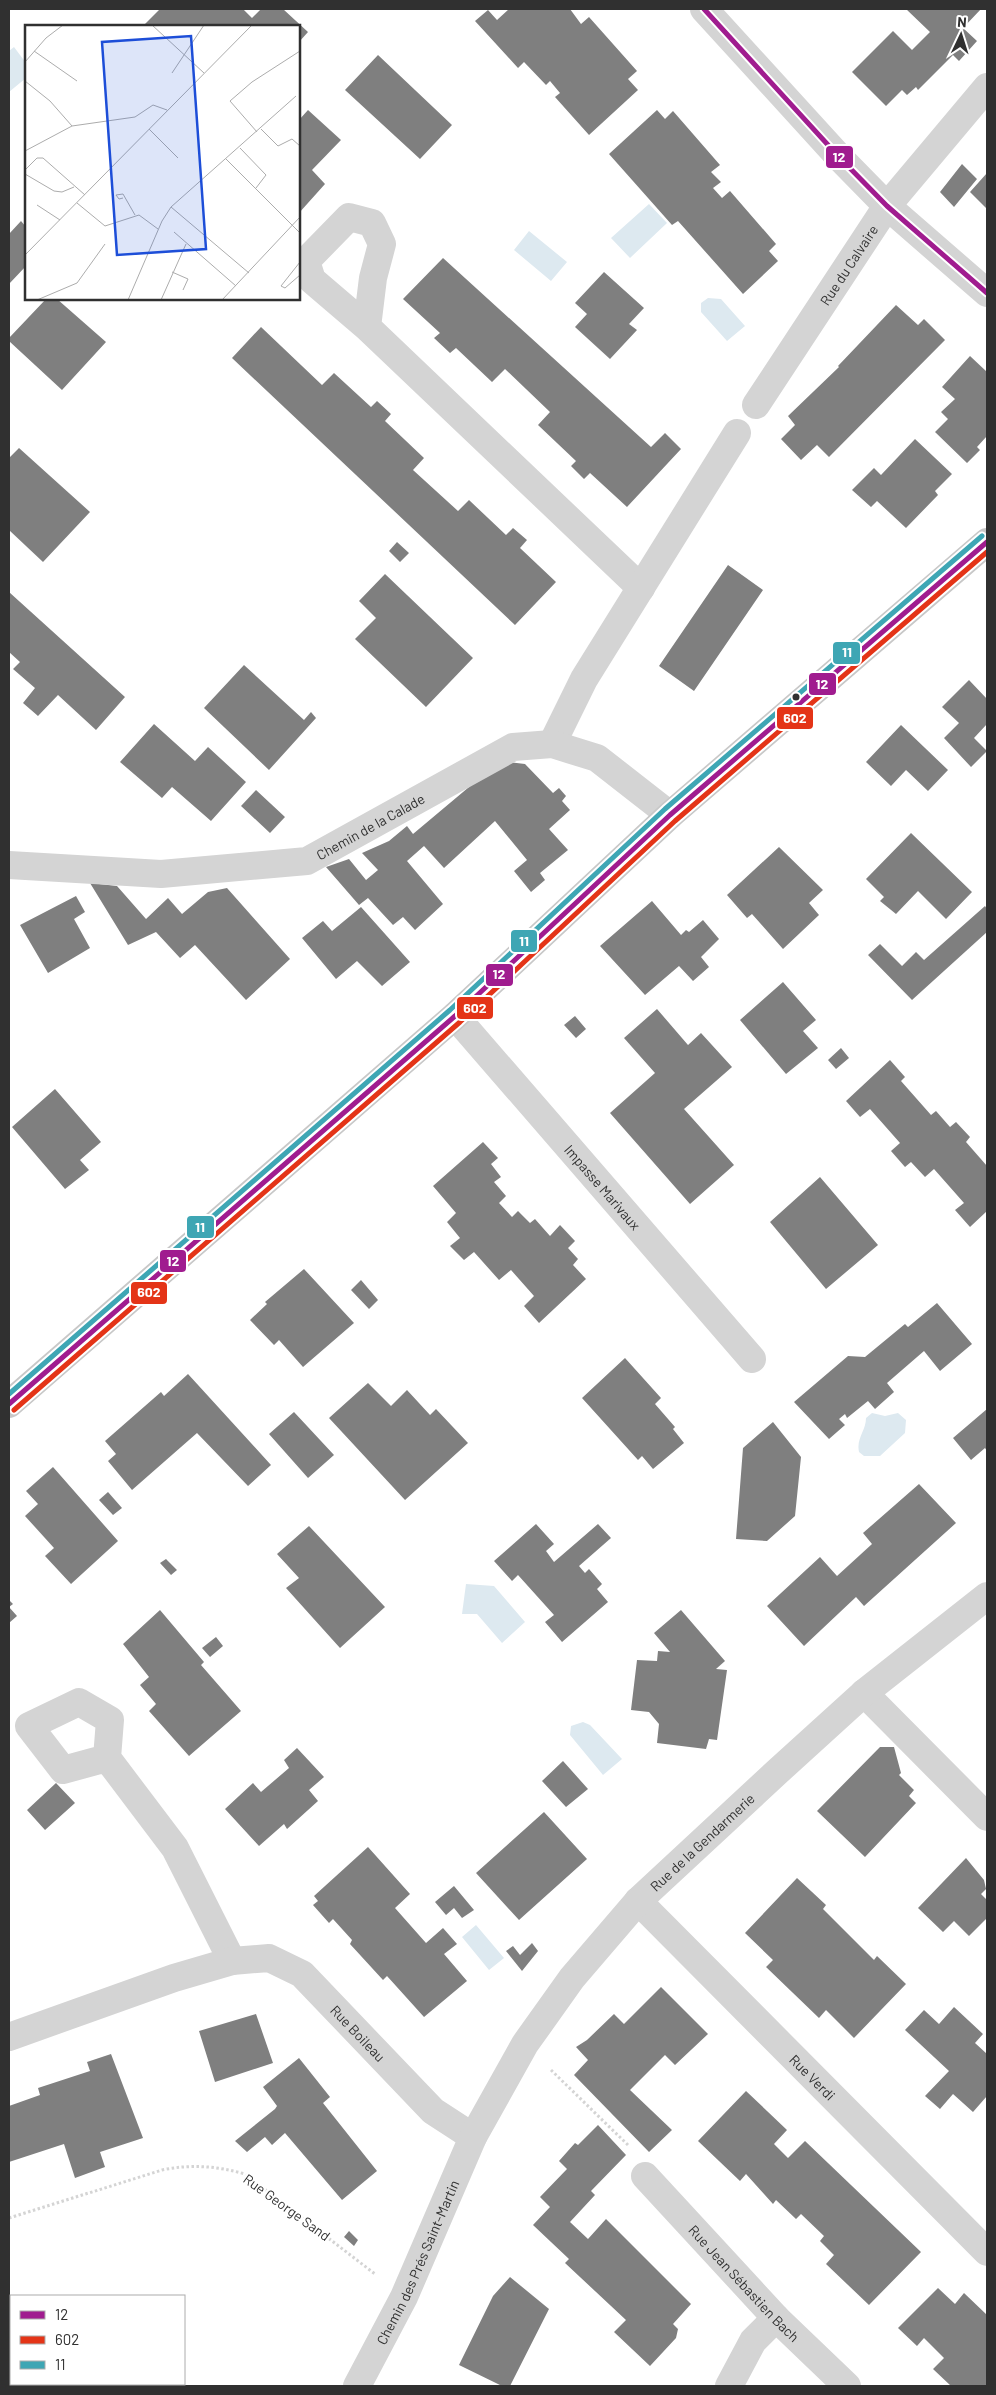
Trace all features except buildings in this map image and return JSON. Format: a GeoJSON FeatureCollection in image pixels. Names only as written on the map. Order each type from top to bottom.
{"type":"FeatureCollection","features":[{"type":"Feature","properties":{"kind":"main road"},"geometry":{"type":"LineString","coordinates":[[9,1404],[455,1016],[670,815],[987,542]]}},
{"type":"Feature","properties":{"kind":"street"},"geometry":{"type":"LineString","coordinates":[[704,9],[887,206],[987,293]]}},
{"type":"Feature","properties":{"kind":"street","name":"Rue du Calvaire"},"geometry":{"type":"LineString","coordinates":[[756,405],[887,206],[987,87]]}},
{"type":"Feature","properties":{"kind":"street"},"geometry":{"type":"LineString","coordinates":[[367,327],[641,588]]}},
{"type":"Feature","properties":{"kind":"street"},"geometry":{"type":"LineString","coordinates":[[552,744],[584,679],[737,433]]}},
{"type":"Feature","properties":{"kind":"street","name":"Chemin de la Calade"},"geometry":{"type":"LineString","coordinates":[[9,865],[161,874],[307,861],[513,746],[552,744],[597,758],[670,815]]}},
{"type":"Feature","properties":{"kind":"street","name":"Impasse Marivaux"},"geometry":{"type":"LineString","coordinates":[[455,1016],[752,1359]]}},
{"type":"Feature","properties":{"kind":"street","name":"Rue de la Gendarmerie"},"geometry":{"type":"LineString","coordinates":[[473,2137],[525,2044],[572,1978],[638,1900],[864,1693],[987,1596]]}},
{"type":"Feature","properties":{"kind":"street"},"geometry":{"type":"LineString","coordinates":[[864,1693],[987,1817]]}},
{"type":"Feature","properties":{"kind":"street"},"geometry":{"type":"LineString","coordinates":[[107,1758],[175,1848],[232,1961]]}},
{"type":"Feature","properties":{"kind":"street","name":"Rue Verdi"},"geometry":{"type":"LineString","coordinates":[[638,1900],[987,2252]]}},
{"type":"Feature","properties":{"kind":"street","name":"Rue Boileau"},"geometry":{"type":"LineString","coordinates":[[9,2037],[174,1978],[232,1961],[269,1958],[302,1974],[433,2111],[473,2137]]}},
{"type":"Feature","properties":{"kind":"street","name":"Chemin des Prés Saint-Martin"},"geometry":{"type":"LineString","coordinates":[[357,2386],[404,2297],[473,2137]]}},
{"type":"Feature","properties":{"kind":"street","name":"Rue Jean Sébastien Bach"},"geometry":{"type":"LineString","coordinates":[[646,2176],[776,2318],[847,2386]]}},
{"type":"Feature","properties":{"kind":"street"},"geometry":{"type":"LineString","coordinates":[[730,2386],[753,2341],[776,2318]]}},
{"type":"Feature","properties":{"kind":"path"},"geometry":{"type":"LineString","coordinates":[[525,2044],[638,2154],[646,2176]]}},
{"type":"Feature","properties":{"kind":"path","name":"Rue George Sand"},"geometry":{"type":"LineString","coordinates":[[9,2218],[162,2170],[186,2165],[224,2168],[245,2174],[404,2297]]}},
{"type":"Feature","properties":{"kind":"shaded area"},"geometry":{"type":"Polygon","coordinates":[[[14,47],[25,62],[25,79],[9,92],[9,51],[14,47]]]}},
{"type":"Feature","properties":{"kind":"shaded area"},"geometry":{"type":"Polygon","coordinates":[[[649,204],[667,223],[630,258],[611,238],[649,204]]]}},
{"type":"Feature","properties":{"kind":"shaded area"},"geometry":{"type":"Polygon","coordinates":[[[529,231],[567,262],[551,281],[514,250],[529,231]]]}},
{"type":"Feature","properties":{"kind":"shaded area"},"geometry":{"type":"Polygon","coordinates":[[[708,298],[721,299],[745,326],[727,341],[701,312],[701,303],[708,298]]]}},
{"type":"Feature","properties":{"kind":"shaded area"},"geometry":{"type":"Polygon","coordinates":[[[872,1413],[885,1416],[898,1413],[906,1420],[905,1433],[880,1456],[864,1456],[859,1452],[858,1447],[866,1418],[872,1413]]]}},
{"type":"Feature","properties":{"kind":"shaded area"},"geometry":{"type":"Polygon","coordinates":[[[466,1584],[494,1586],[525,1622],[502,1643],[477,1614],[462,1614],[466,1584]]]}},
{"type":"Feature","properties":{"kind":"shaded area"},"geometry":{"type":"Polygon","coordinates":[[[583,1722],[590,1725],[622,1759],[603,1775],[570,1735],[571,1726],[583,1722]]]}},
{"type":"Feature","properties":{"kind":"shaded area"},"geometry":{"type":"Polygon","coordinates":[[[476,1925],[504,1958],[489,1970],[462,1937],[476,1925]]]}},
{"type":"Feature","properties":{"kind":"transit line","name":"12"},"geometry":{"type":"LineString","coordinates":[[704,9],[839,157],[887,206],[987,293]]}},
{"type":"Feature","properties":{"kind":"transit line","name":"11"},"geometry":{"type":"LineString","coordinates":[[9,1394],[450,1010],[665,809],[982,536]]}},
{"type":"Feature","properties":{"kind":"transit line","name":"12"},"geometry":{"type":"LineString","coordinates":[[9,1404],[455,1016],[670,815],[987,542]]}},
{"type":"Feature","properties":{"kind":"transit line","name":"602"},"geometry":{"type":"LineString","coordinates":[[14,1410],[460,1022],[675,821],[987,552]]}}]}
